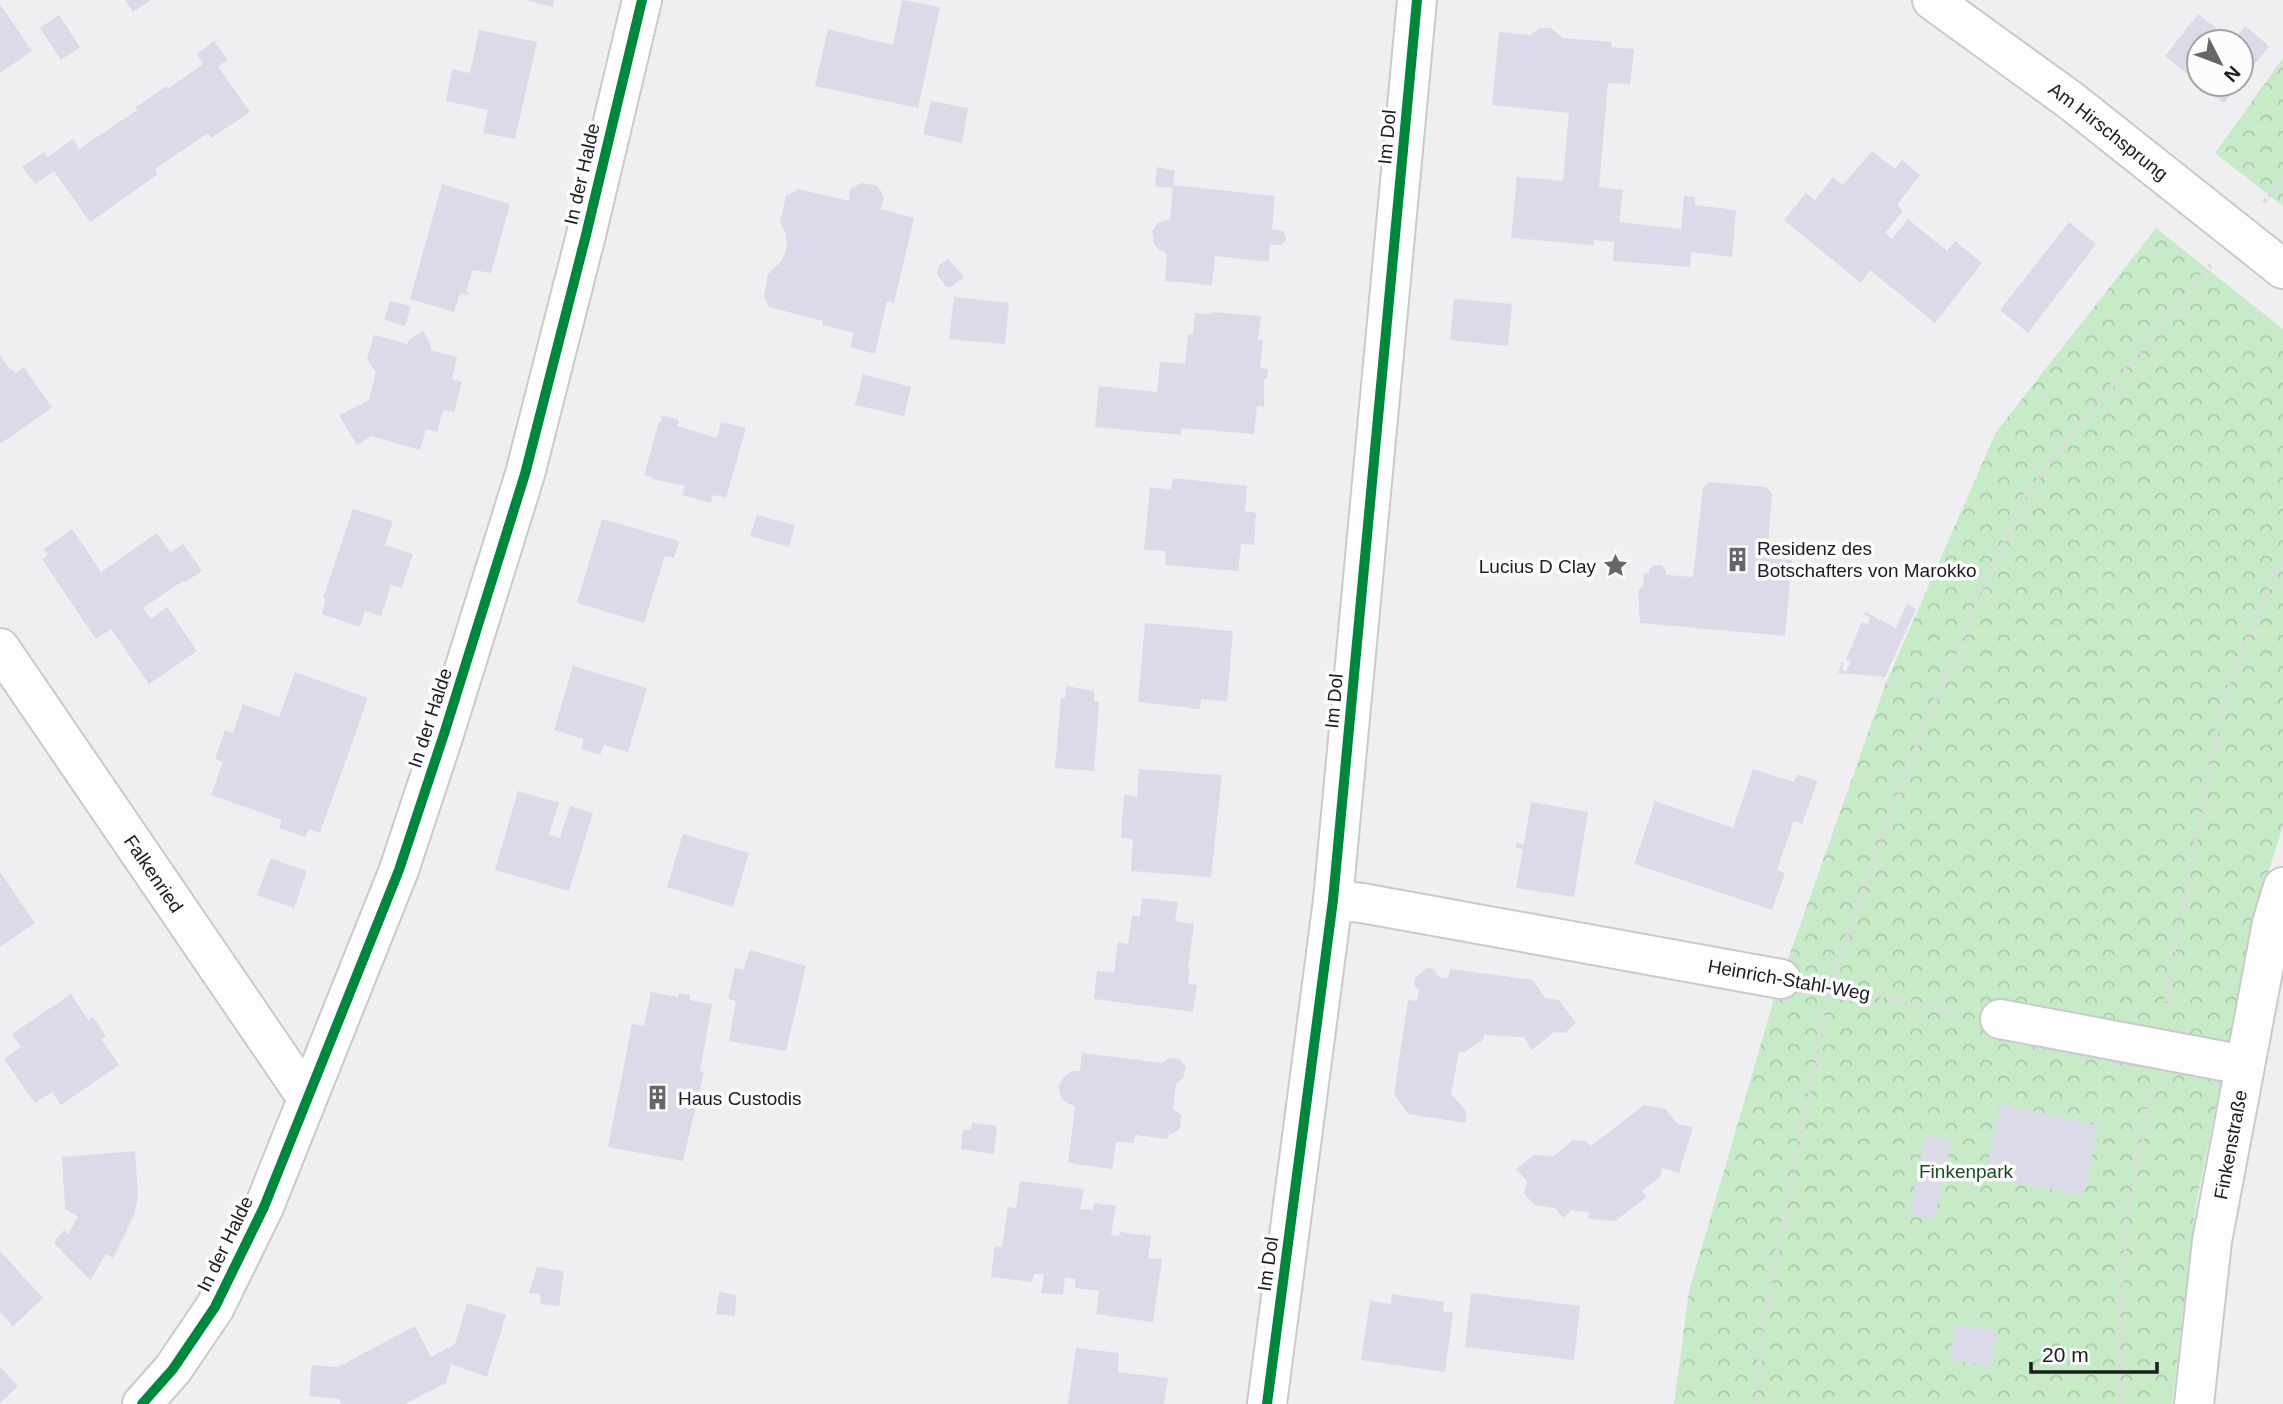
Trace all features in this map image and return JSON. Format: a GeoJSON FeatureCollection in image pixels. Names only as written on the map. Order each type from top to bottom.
{"type":"FeatureCollection","features":[{"type":"Feature","properties":{"kind":"street","name":"In der Halde"},"geometry":{"type":"LineString","coordinates":[[142,1404],[173,1369],[215,1307],[264,1207],[398,870],[444,734],[525,474],[642,0]]}},
{"type":"Feature","properties":{"kind":"street","name":"Im Dol"},"geometry":{"type":"LineString","coordinates":[[1268,1404],[1333,900],[1417,0]]}},
{"type":"Feature","properties":{"kind":"street","name":"Am Hirschsprung"},"geometry":{"type":"LineString","coordinates":[[1932,0],[2070,100],[2283,269]]}},
{"type":"Feature","properties":{"kind":"street","name":"Falkenried"},"geometry":{"type":"LineString","coordinates":[[0,648],[307,1098]]}},
{"type":"Feature","properties":{"kind":"street","name":"Finkenstraße"},"geometry":{"type":"LineString","coordinates":[[2194,1404],[2212,1241],[2272,923],[2283,887]]}},
{"type":"Feature","properties":{"kind":"street","name":"Heinrich-Stahl-Weg"},"geometry":{"type":"LineString","coordinates":[[1333,900],[1782,979]]}},
{"type":"Feature","properties":{"kind":"street"},"geometry":{"type":"LineString","coordinates":[[2000,1019],[2244,1065]]}},
{"type":"Feature","properties":{"kind":"path"},"geometry":{"type":"LineString","coordinates":[[2260,206],[2283,178]]}},
{"type":"Feature","properties":{"kind":"path"},"geometry":{"type":"LineString","coordinates":[[1756,1404],[1765,1318],[1829,988],[1904,774],[2025,496],[2071,434],[2216,259]]}},
{"type":"Feature","properties":{"kind":"path"},"geometry":{"type":"LineString","coordinates":[[2119,1404],[2119,1326],[2126,1222],[2159,1051],[2171,963],[2226,688],[2283,558]]}},
{"type":"Feature","properties":{"kind":"green space"},"geometry":{"type":"Polygon","coordinates":[[[2283,58],[2283,206],[2215,153],[2283,58]]]}},
{"type":"Feature","properties":{"kind":"green space","name":"Finkenpark"},"geometry":{"type":"Polygon","coordinates":[[[2156,228],[2283,329],[2283,826],[2257,907],[2196,1204],[2172,1404],[1674,1404],[1689,1291],[1774,999],[1885,685],[1996,432],[2156,228]]]}},
{"type":"Feature","properties":{"kind":"building"},"geometry":{"type":"Polygon","coordinates":[[[125,0],[151,0],[133,12],[125,0]]]}},
{"type":"Feature","properties":{"kind":"building"},"geometry":{"type":"Polygon","coordinates":[[[525,0],[555,0],[553,7],[525,0]]]}},
{"type":"Feature","properties":{"kind":"building"},"geometry":{"type":"Polygon","coordinates":[[[902,0],[940,7],[918,108],[815,86],[828,29],[893,45],[902,0]]]}},
{"type":"Feature","properties":{"kind":"building"},"geometry":{"type":"Polygon","coordinates":[[[0,4],[32,51],[0,73],[0,4]]]}},
{"type":"Feature","properties":{"kind":"building"},"geometry":{"type":"Polygon","coordinates":[[[2198,14],[2216,28],[2187,28],[2198,14]]]}},
{"type":"Feature","properties":{"kind":"building"},"geometry":{"type":"Polygon","coordinates":[[[59,15],[80,47],[61,60],[40,28],[59,15]]]}},
{"type":"Feature","properties":{"kind":"building"},"geometry":{"type":"Polygon","coordinates":[[[1540,28],[1551,28],[1563,38],[1612,42],[1611,47],[1634,49],[1630,84],[1608,83],[1599,187],[1623,190],[1619,222],[1681,229],[1684,196],[1695,197],[1695,205],[1736,210],[1732,257],[1691,252],[1690,267],[1613,261],[1614,242],[1594,240],[1594,245],[1511,238],[1517,177],[1563,181],[1569,113],[1492,105],[1499,32],[1530,35],[1540,28]]]}},
{"type":"Feature","properties":{"kind":"building"},"geometry":{"type":"Polygon","coordinates":[[[479,30],[537,42],[515,139],[483,133],[488,110],[446,101],[452,69],[470,73],[479,30]]]}},
{"type":"Feature","properties":{"kind":"building"},"geometry":{"type":"Polygon","coordinates":[[[2185,31],[2185,72],[2165,56],[2185,31]]]}},
{"type":"Feature","properties":{"kind":"building"},"geometry":{"type":"Polygon","coordinates":[[[2255,34],[2269,46],[2255,64],[2255,34]]]}},
{"type":"Feature","properties":{"kind":"building"},"geometry":{"type":"Polygon","coordinates":[[[214,41],[228,60],[218,66],[250,112],[211,138],[208,133],[155,169],[158,174],[90,222],[54,171],[35,184],[22,167],[44,152],[48,157],[73,139],[79,149],[137,110],[136,107],[152,96],[167,86],[169,88],[203,64],[197,54],[214,41]]]}},
{"type":"Feature","properties":{"kind":"building"},"geometry":{"type":"Polygon","coordinates":[[[931,101],[968,108],[962,143],[923,134],[931,101]]]}},
{"type":"Feature","properties":{"kind":"building"},"geometry":{"type":"Polygon","coordinates":[[[1872,151],[1895,169],[1902,160],[1920,175],[1897,205],[1903,211],[1885,233],[1892,239],[1908,219],[1947,251],[1955,241],[1982,263],[1935,323],[1870,270],[1861,283],[1784,220],[1806,193],[1815,200],[1833,177],[1843,185],[1872,151]]]}},
{"type":"Feature","properties":{"kind":"building"},"geometry":{"type":"Polygon","coordinates":[[[1157,167],[1175,171],[1173,185],[1275,196],[1272,229],[1283,231],[1286,238],[1284,243],[1270,244],[1269,262],[1215,256],[1212,285],[1165,281],[1167,254],[1154,244],[1152,231],[1158,223],[1170,219],[1173,188],[1155,186],[1157,167]]]}},
{"type":"Feature","properties":{"kind":"building"},"geometry":{"type":"Polygon","coordinates":[[[862,183],[878,186],[884,197],[881,209],[914,218],[894,303],[887,301],[875,354],[850,347],[854,333],[822,325],[823,321],[769,307],[764,296],[768,274],[782,260],[787,248],[786,234],[780,222],[786,196],[798,189],[849,201],[850,189],[862,183]]]}},
{"type":"Feature","properties":{"kind":"building"},"geometry":{"type":"Polygon","coordinates":[[[442,184],[510,204],[491,273],[473,270],[466,292],[470,293],[460,293],[454,312],[410,299],[442,184]]]}},
{"type":"Feature","properties":{"kind":"building"},"geometry":{"type":"Polygon","coordinates":[[[2069,222],[2096,244],[2028,333],[2000,310],[2069,222]]]}},
{"type":"Feature","properties":{"kind":"building"},"geometry":{"type":"Polygon","coordinates":[[[948,259],[964,277],[951,287],[946,287],[937,274],[939,265],[948,259]]]}},
{"type":"Feature","properties":{"kind":"building"},"geometry":{"type":"Polygon","coordinates":[[[954,297],[1009,303],[1005,344],[949,339],[954,297]]]}},
{"type":"Feature","properties":{"kind":"building"},"geometry":{"type":"Polygon","coordinates":[[[1454,299],[1512,304],[1508,346],[1450,340],[1454,299]]]}},
{"type":"Feature","properties":{"kind":"building"},"geometry":{"type":"Polygon","coordinates":[[[390,301],[411,306],[405,326],[384,320],[390,301]]]}},
{"type":"Feature","properties":{"kind":"building"},"geometry":{"type":"Polygon","coordinates":[[[1195,313],[1261,316],[1258,340],[1263,340],[1260,368],[1268,369],[1267,379],[1264,379],[1264,407],[1257,406],[1254,434],[1182,428],[1181,435],[1095,427],[1099,386],[1157,392],[1160,362],[1185,364],[1188,334],[1193,334],[1195,313]]]}},
{"type":"Feature","properties":{"kind":"building"},"geometry":{"type":"Polygon","coordinates":[[[423,331],[431,350],[457,357],[452,379],[462,382],[454,412],[443,410],[437,432],[426,429],[420,450],[371,436],[357,445],[339,415],[369,400],[376,373],[367,359],[374,335],[408,344],[408,340],[423,331]]]}},
{"type":"Feature","properties":{"kind":"building"},"geometry":{"type":"Polygon","coordinates":[[[0,355],[15,373],[24,367],[52,408],[0,444],[0,355]]]}},
{"type":"Feature","properties":{"kind":"building"},"geometry":{"type":"Polygon","coordinates":[[[863,374],[911,387],[904,416],[855,405],[863,374]]]}},
{"type":"Feature","properties":{"kind":"building"},"geometry":{"type":"Polygon","coordinates":[[[662,415],[679,420],[677,426],[717,438],[721,422],[746,428],[726,498],[713,495],[711,503],[682,495],[685,486],[644,475],[662,415]]]}},
{"type":"Feature","properties":{"kind":"building"},"geometry":{"type":"Polygon","coordinates":[[[1173,478],[1247,486],[1245,511],[1256,513],[1254,545],[1241,544],[1238,571],[1165,565],[1166,551],[1144,550],[1150,487],[1171,490],[1173,478]]]}},
{"type":"Feature","properties":{"kind":"building","name":"Residenz des Botschafters von Marokko"},"geometry":{"type":"Polygon","coordinates":[[[1709,482],[1766,487],[1772,494],[1767,558],[1792,560],[1785,636],[1640,623],[1638,590],[1643,586],[1644,573],[1649,573],[1649,569],[1655,565],[1662,565],[1666,575],[1693,577],[1703,488],[1709,482]]]}},
{"type":"Feature","properties":{"kind":"building"},"geometry":{"type":"Polygon","coordinates":[[[353,509],[393,521],[385,545],[413,554],[402,588],[391,585],[381,616],[365,611],[360,627],[322,614],[326,599],[323,598],[353,509]]]}},
{"type":"Feature","properties":{"kind":"building"},"geometry":{"type":"Polygon","coordinates":[[[757,515],[795,525],[789,547],[750,536],[757,515]]]}},
{"type":"Feature","properties":{"kind":"building"},"geometry":{"type":"Polygon","coordinates":[[[602,519],[679,541],[674,558],[665,556],[644,623],[577,603],[602,519]]]}},
{"type":"Feature","properties":{"kind":"building"},"geometry":{"type":"Polygon","coordinates":[[[72,529],[101,572],[157,533],[170,552],[183,544],[202,571],[143,608],[151,619],[167,607],[197,651],[149,684],[111,629],[96,639],[42,559],[48,555],[44,549],[72,529]]]}},
{"type":"Feature","properties":{"kind":"building"},"geometry":{"type":"Polygon","coordinates":[[[1907,604],[1916,609],[1885,677],[1838,673],[1842,662],[1842,671],[1846,671],[1851,662],[1846,659],[1862,622],[1868,624],[1870,617],[1864,615],[1865,612],[1896,628],[1907,604]]]}},
{"type":"Feature","properties":{"kind":"building"},"geometry":{"type":"Polygon","coordinates":[[[1145,623],[1233,631],[1227,701],[1201,699],[1200,709],[1138,702],[1145,623]]]}},
{"type":"Feature","properties":{"kind":"building"},"geometry":{"type":"Polygon","coordinates":[[[573,666],[647,688],[628,752],[604,745],[600,755],[581,749],[584,739],[554,730],[573,666]]]}},
{"type":"Feature","properties":{"kind":"building"},"geometry":{"type":"Polygon","coordinates":[[[295,672],[368,698],[320,833],[309,829],[305,837],[279,828],[282,820],[211,795],[223,762],[215,759],[225,730],[233,733],[243,704],[279,717],[295,672]]]}},
{"type":"Feature","properties":{"kind":"building"},"geometry":{"type":"Polygon","coordinates":[[[1066,686],[1094,691],[1094,701],[1099,702],[1094,771],[1055,768],[1061,698],[1065,698],[1066,686]]]}},
{"type":"Feature","properties":{"kind":"building"},"geometry":{"type":"Polygon","coordinates":[[[1139,769],[1222,775],[1211,877],[1131,871],[1133,839],[1121,838],[1124,795],[1137,797],[1139,769]]]}},
{"type":"Feature","properties":{"kind":"building"},"geometry":{"type":"Polygon","coordinates":[[[1753,769],[1794,782],[1797,774],[1818,781],[1802,824],[1794,821],[1777,870],[1785,873],[1772,910],[1634,864],[1655,801],[1733,828],[1753,769]]]}},
{"type":"Feature","properties":{"kind":"building"},"geometry":{"type":"Polygon","coordinates":[[[518,791],[559,803],[549,835],[560,838],[570,806],[593,813],[569,891],[495,870],[518,791]]]}},
{"type":"Feature","properties":{"kind":"building"},"geometry":{"type":"Polygon","coordinates":[[[1531,802],[1588,812],[1574,897],[1516,888],[1523,849],[1516,848],[1516,843],[1524,844],[1531,802]]]}},
{"type":"Feature","properties":{"kind":"building"},"geometry":{"type":"Polygon","coordinates":[[[683,834],[749,853],[733,907],[667,887],[683,834]]]}},
{"type":"Feature","properties":{"kind":"building"},"geometry":{"type":"Polygon","coordinates":[[[271,858],[307,871],[294,908],[257,895],[271,858]]]}},
{"type":"Feature","properties":{"kind":"building"},"geometry":{"type":"Polygon","coordinates":[[[0,872],[35,923],[0,947],[0,872]]]}},
{"type":"Feature","properties":{"kind":"building"},"geometry":{"type":"Polygon","coordinates":[[[1142,898],[1178,902],[1175,921],[1194,924],[1188,968],[1188,984],[1197,985],[1193,1012],[1094,999],[1097,971],[1114,973],[1118,942],[1128,944],[1132,916],[1140,916],[1142,898]]]}},
{"type":"Feature","properties":{"kind":"building"},"geometry":{"type":"Polygon","coordinates":[[[750,950],[806,966],[786,1051],[729,1041],[736,1001],[728,999],[735,968],[743,970],[750,950]]]}},
{"type":"Feature","properties":{"kind":"building"},"geometry":{"type":"Polygon","coordinates":[[[1427,968],[1434,969],[1439,977],[1448,978],[1450,969],[1533,980],[1545,998],[1559,1000],[1576,1023],[1565,1033],[1554,1032],[1532,1050],[1524,1037],[1484,1035],[1483,1040],[1464,1052],[1459,1052],[1451,1094],[1466,1111],[1466,1123],[1408,1114],[1394,1094],[1408,1000],[1417,1001],[1419,991],[1414,985],[1415,978],[1427,968]]]}},
{"type":"Feature","properties":{"kind":"building","name":"Haus Custodis"},"geometry":{"type":"Polygon","coordinates":[[[651,992],[678,997],[679,993],[690,995],[690,1000],[712,1004],[700,1071],[704,1072],[683,1161],[608,1147],[632,1024],[644,1026],[651,992]]]}},
{"type":"Feature","properties":{"kind":"building"},"geometry":{"type":"Polygon","coordinates":[[[71,994],[88,1020],[93,1017],[106,1036],[101,1039],[119,1065],[61,1105],[52,1092],[35,1103],[4,1059],[21,1047],[12,1034],[71,994]]]}},
{"type":"Feature","properties":{"kind":"building"},"geometry":{"type":"Polygon","coordinates":[[[1082,1053],[1162,1063],[1170,1058],[1179,1059],[1186,1067],[1183,1078],[1176,1084],[1173,1109],[1181,1115],[1180,1128],[1169,1134],[1168,1139],[1135,1135],[1133,1143],[1116,1142],[1112,1169],[1068,1163],[1075,1107],[1063,1100],[1058,1088],[1064,1076],[1080,1071],[1082,1053]]]}},
{"type":"Feature","properties":{"kind":"building"},"geometry":{"type":"Polygon","coordinates":[[[2000,1104],[2098,1125],[2084,1196],[1985,1176],[2000,1104]]]}},
{"type":"Feature","properties":{"kind":"building"},"geometry":{"type":"Polygon","coordinates":[[[1644,1105],[1665,1109],[1678,1124],[1693,1127],[1679,1173],[1662,1168],[1660,1177],[1642,1191],[1647,1197],[1615,1221],[1588,1219],[1589,1212],[1571,1210],[1563,1218],[1555,1208],[1535,1205],[1524,1194],[1527,1181],[1516,1169],[1534,1155],[1554,1156],[1573,1140],[1585,1141],[1591,1146],[1644,1105]]]}},
{"type":"Feature","properties":{"kind":"building"},"geometry":{"type":"Polygon","coordinates":[[[972,1123],[997,1126],[994,1154],[961,1149],[963,1130],[971,1130],[972,1123]]]}},
{"type":"Feature","properties":{"kind":"building"},"geometry":{"type":"Polygon","coordinates":[[[1925,1135],[1952,1140],[1934,1220],[1909,1214],[1925,1135]]]}},
{"type":"Feature","properties":{"kind":"building"},"geometry":{"type":"Polygon","coordinates":[[[135,1151],[138,1197],[134,1215],[113,1258],[106,1254],[90,1280],[54,1243],[64,1230],[68,1235],[78,1216],[65,1209],[62,1157],[135,1151]]]}},
{"type":"Feature","properties":{"kind":"building"},"geometry":{"type":"Polygon","coordinates":[[[1020,1181],[1084,1189],[1080,1209],[1093,1210],[1094,1203],[1116,1206],[1111,1235],[1119,1236],[1120,1232],[1151,1236],[1148,1258],[1162,1259],[1153,1322],[1096,1314],[1099,1291],[1075,1288],[1075,1279],[1065,1278],[1063,1295],[1041,1293],[1044,1274],[1034,1274],[1032,1282],[991,1277],[995,1246],[1002,1247],[1008,1207],[1016,1208],[1020,1181]]]}},
{"type":"Feature","properties":{"kind":"building"},"geometry":{"type":"Polygon","coordinates":[[[0,1251],[43,1298],[13,1326],[0,1312],[0,1251]]]}},
{"type":"Feature","properties":{"kind":"building"},"geometry":{"type":"Polygon","coordinates":[[[537,1267],[564,1271],[559,1306],[540,1304],[541,1294],[529,1293],[537,1267]]]}},
{"type":"Feature","properties":{"kind":"building"},"geometry":{"type":"Polygon","coordinates":[[[719,1292],[736,1295],[735,1316],[716,1314],[719,1292]]]}},
{"type":"Feature","properties":{"kind":"building"},"geometry":{"type":"Polygon","coordinates":[[[1471,1293],[1580,1306],[1574,1360],[1465,1347],[1471,1293]]]}},
{"type":"Feature","properties":{"kind":"building"},"geometry":{"type":"Polygon","coordinates":[[[1392,1294],[1444,1302],[1443,1311],[1453,1313],[1445,1372],[1361,1360],[1370,1301],[1391,1304],[1392,1294]]]}},
{"type":"Feature","properties":{"kind":"building"},"geometry":{"type":"Polygon","coordinates":[[[467,1303],[506,1315],[487,1377],[451,1364],[446,1383],[405,1404],[342,1404],[339,1399],[309,1396],[312,1365],[338,1367],[415,1326],[431,1357],[455,1344],[467,1303]]]}},
{"type":"Feature","properties":{"kind":"building"},"geometry":{"type":"Polygon","coordinates":[[[1956,1324],[1997,1331],[1989,1367],[1949,1359],[1956,1324]]]}},
{"type":"Feature","properties":{"kind":"building"},"geometry":{"type":"Polygon","coordinates":[[[1076,1348],[1119,1353],[1118,1372],[1168,1378],[1164,1404],[1068,1404],[1076,1348]]]}},
{"type":"Feature","properties":{"kind":"building"},"geometry":{"type":"Polygon","coordinates":[[[0,1367],[18,1386],[0,1403],[0,1367]]]}},
{"type":"Feature","properties":{"kind":"cycle path"},"geometry":{"type":"LineString","coordinates":[[142,1404],[173,1369],[215,1307],[264,1207],[399,870],[525,474],[642,0]]}},
{"type":"Feature","properties":{"kind":"cycle path"},"geometry":{"type":"LineString","coordinates":[[1267,1404],[1333,900],[1417,0]]}},
{"type":"Feature","properties":{"kind":"place","name":"Residenz des Botschafters von Marokko"},"geometry":{"type":"Point","coordinates":[1737,559]}},
{"type":"Feature","properties":{"kind":"place","name":"Lucius D Clay"},"geometry":{"type":"Point","coordinates":[1616,566]}},
{"type":"Feature","properties":{"kind":"place","name":"Haus Custodis"},"geometry":{"type":"Point","coordinates":[658,1098]}}]}
